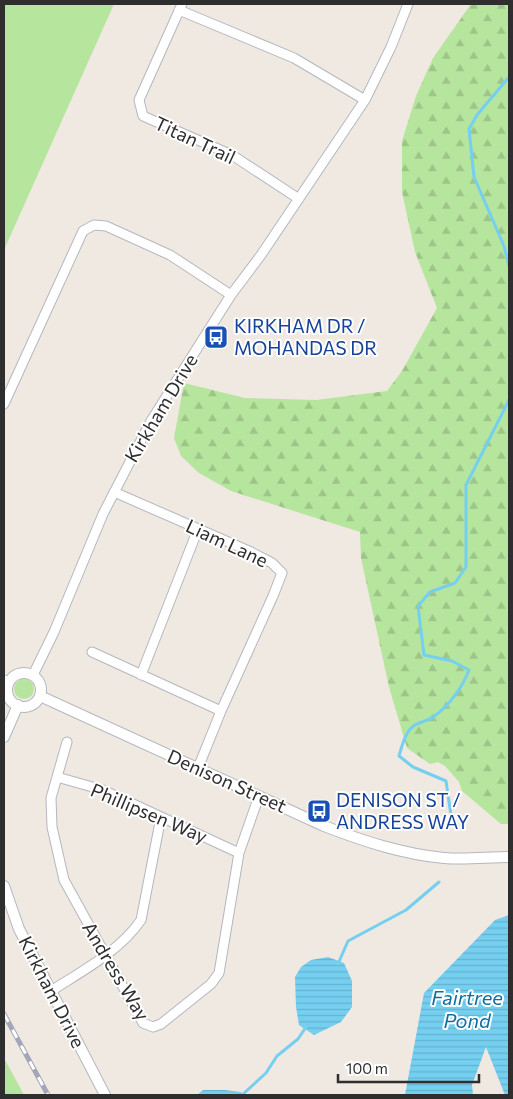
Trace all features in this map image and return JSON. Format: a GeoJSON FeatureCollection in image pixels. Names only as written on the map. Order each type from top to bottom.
{"type":"FeatureCollection","features":[{"type":"Feature","properties":{"kind":"street","name":"Kirkham Drive"},"geometry":{"type":"LineString","coordinates":[[32,675],[54,632],[103,514],[151,421],[231,295],[261,255],[340,140],[365,100],[391,47],[408,4]]}},
{"type":"Feature","properties":{"kind":"street"},"geometry":{"type":"LineString","coordinates":[[180,7],[294,58],[365,100]]}},
{"type":"Feature","properties":{"kind":"street","name":"Titan Trail"},"geometry":{"type":"LineString","coordinates":[[180,7],[139,100],[143,116],[232,155],[299,199]]}},
{"type":"Feature","properties":{"kind":"street"},"geometry":{"type":"LineString","coordinates":[[4,404],[83,231],[94,225],[106,226],[170,255],[231,295]]}},
{"type":"Feature","properties":{"kind":"street","name":"Liam Lane"},"geometry":{"type":"LineString","coordinates":[[114,492],[249,551],[272,563],[282,573],[221,711]]}},
{"type":"Feature","properties":{"kind":"street"},"geometry":{"type":"LineString","coordinates":[[141,675],[198,528]]}},
{"type":"Feature","properties":{"kind":"street"},"geometry":{"type":"LineString","coordinates":[[92,652],[221,711],[198,768]]}},
{"type":"Feature","properties":{"kind":"street"},"geometry":{"type":"LineString","coordinates":[[16,674],[32,675],[40,683],[40,696],[34,704],[29,706],[18,705],[13,702],[8,693],[6,681],[16,674]]}},
{"type":"Feature","properties":{"kind":"street","name":"Denison Street"},"geometry":{"type":"LineString","coordinates":[[40,696],[324,826],[386,847],[446,858],[509,857]]}},
{"type":"Feature","properties":{"kind":"street"},"geometry":{"type":"LineString","coordinates":[[4,737],[18,705]]}},
{"type":"Feature","properties":{"kind":"street","name":"Andress Way"},"geometry":{"type":"LineString","coordinates":[[67,742],[51,798],[52,826],[64,880],[143,1024],[154,1027],[161,1024],[211,984],[219,973],[239,852],[259,796]]}},
{"type":"Feature","properties":{"kind":"street","name":"Phillipsen Way"},"geometry":{"type":"LineString","coordinates":[[57,777],[103,790],[239,852]]}},
{"type":"Feature","properties":{"kind":"street"},"geometry":{"type":"LineString","coordinates":[[51,991],[104,955],[133,932],[141,920],[162,817]]}},
{"type":"Feature","properties":{"kind":"street","name":"Kirkham Drive"},"geometry":{"type":"LineString","coordinates":[[4,886],[19,929],[105,1095]]}},
{"type":"Feature","properties":{"kind":"green space"},"geometry":{"type":"Polygon","coordinates":[[[4,4],[114,4],[4,250],[4,4]]]}},
{"type":"Feature","properties":{"kind":"green space"},"geometry":{"type":"Polygon","coordinates":[[[471,4],[509,4],[509,824],[501,824],[462,791],[459,782],[445,766],[438,762],[430,764],[407,748],[389,687],[361,558],[360,532],[231,491],[199,473],[181,456],[174,438],[184,383],[245,398],[316,400],[387,391],[402,371],[437,308],[415,252],[402,192],[402,141],[416,96],[433,58],[471,4]]]}},
{"type":"Feature","properties":{"kind":"green space"},"geometry":{"type":"Polygon","coordinates":[[[24,679],[31,682],[34,689],[31,696],[24,699],[17,696],[14,689],[17,682],[24,679]]]}},
{"type":"Feature","properties":{"kind":"green space"},"geometry":{"type":"Polygon","coordinates":[[[4,1058],[24,1095],[4,1095],[4,1058]]]}},
{"type":"Feature","properties":{"kind":"water","name":"Fairtree Pond"},"geometry":{"type":"Polygon","coordinates":[[[509,915],[509,1095],[505,1095],[486,1047],[472,1085],[473,1095],[405,1095],[424,993],[495,920],[509,915]]]}},
{"type":"Feature","properties":{"kind":"water"},"geometry":{"type":"Polygon","coordinates":[[[328,957],[344,963],[352,981],[352,1007],[341,1022],[314,1035],[299,1025],[295,977],[301,967],[311,960],[328,957]]]}},
{"type":"Feature","properties":{"kind":"water"},"geometry":{"type":"Polygon","coordinates":[[[203,1090],[241,1092],[243,1095],[197,1095],[203,1090]]]}},
{"type":"Feature","properties":{"kind":"waterway"},"geometry":{"type":"LineString","coordinates":[[509,77],[477,115],[469,129],[474,177],[504,246],[509,266]]}},
{"type":"Feature","properties":{"kind":"waterway"},"geometry":{"type":"LineString","coordinates":[[452,822],[446,781],[413,767],[399,756],[404,739],[409,731],[415,725],[433,717],[450,702],[459,690],[469,670],[452,661],[424,655],[418,606],[430,592],[455,583],[466,567],[466,485],[509,400]]}},
{"type":"Feature","properties":{"kind":"waterway"},"geometry":{"type":"LineString","coordinates":[[338,964],[348,941],[406,910],[439,882]]}},
{"type":"Feature","properties":{"kind":"waterway"},"geometry":{"type":"LineString","coordinates":[[242,1095],[266,1073],[277,1056],[298,1039],[306,1027]]}},
{"type":"Feature","properties":{"kind":"railway"},"geometry":{"type":"LineString","coordinates":[[4,1014],[48,1095]]}},
{"type":"Feature","properties":{"kind":"place","name":"KIRKHAM DR / MOHANDAS DR"},"geometry":{"type":"Point","coordinates":[216,337]}},
{"type":"Feature","properties":{"kind":"place","name":"DENISON ST / ANDRESS WAY"},"geometry":{"type":"Point","coordinates":[319,811]}}]}
